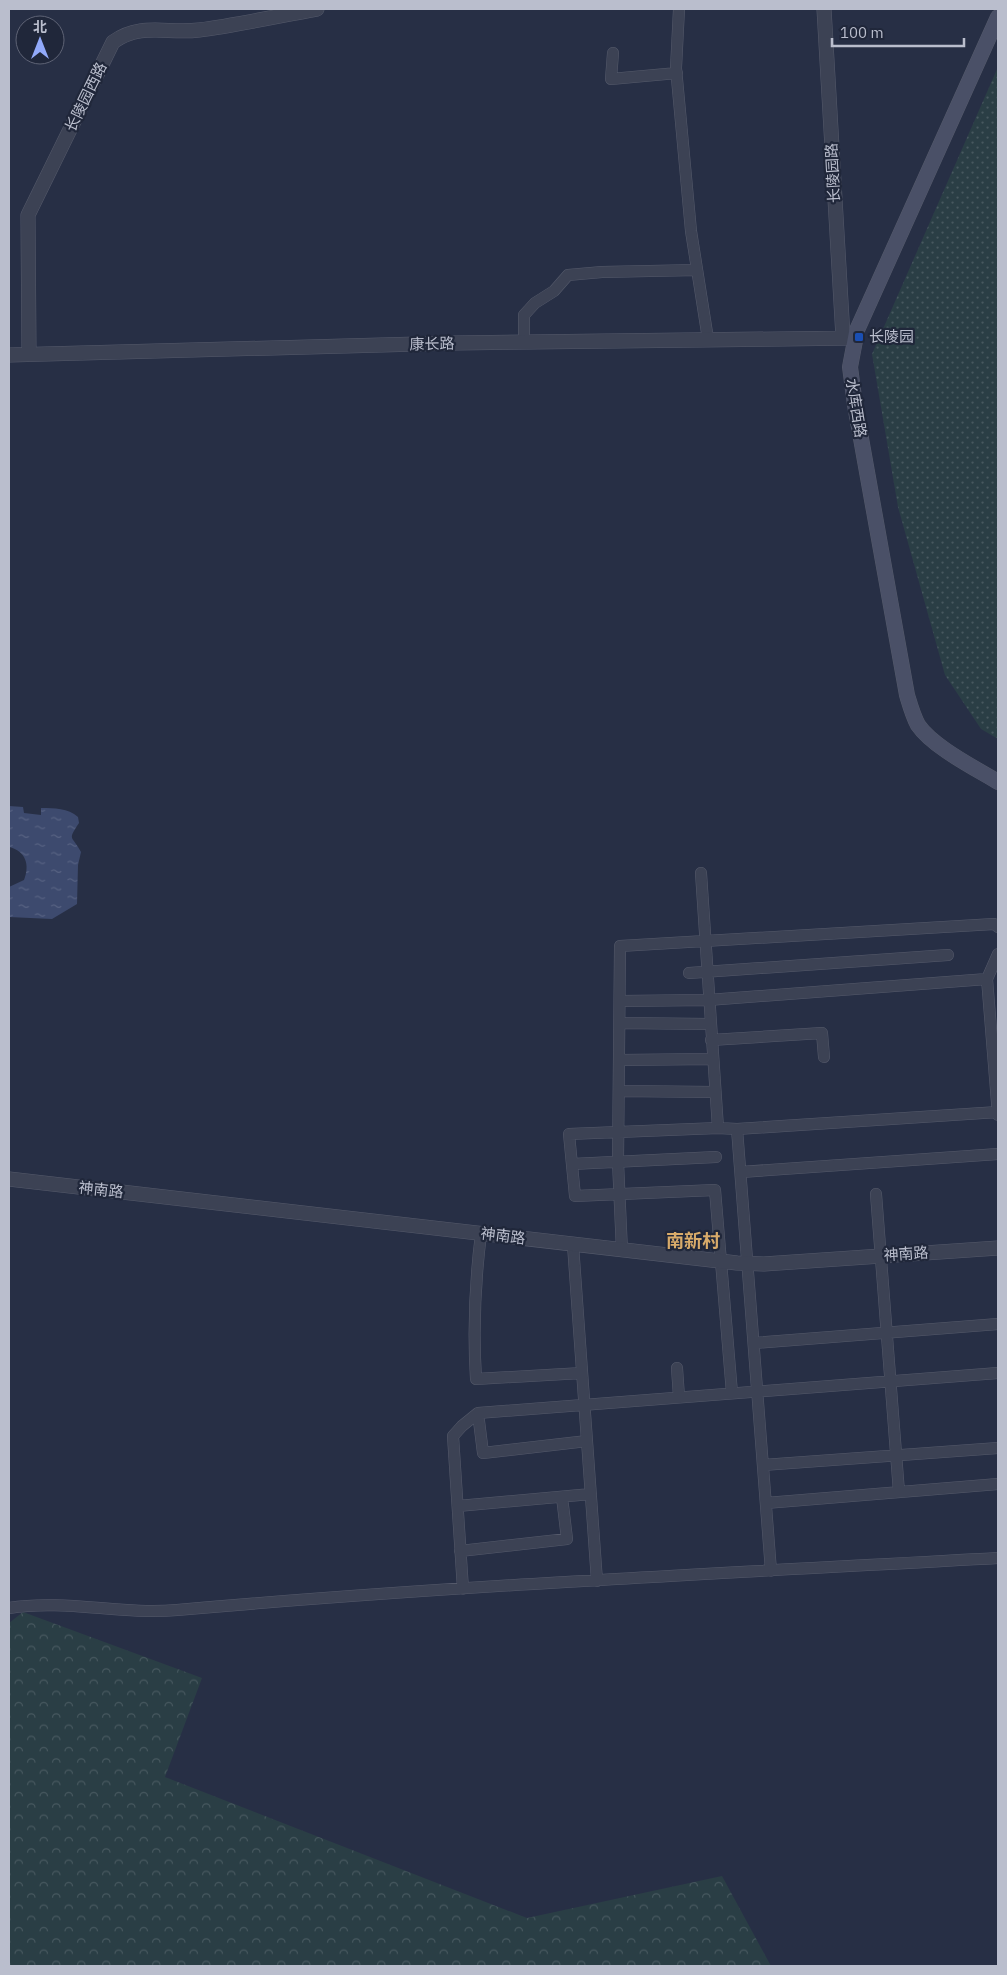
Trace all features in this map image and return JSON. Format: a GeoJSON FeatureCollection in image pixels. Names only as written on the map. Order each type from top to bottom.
{"type":"FeatureCollection","features":[{"type":"Feature","properties":{"kind":"main road","name":"水库西路"},"geometry":{"type":"LineString","coordinates":[[998,18],[849,337],[851,381],[907,695],[912,713],[921,728],[934,742],[998,782]]}},
{"type":"Feature","properties":{"kind":"street","name":"长陵园西路"},"geometry":{"type":"LineString","coordinates":[[29,354],[28,215],[113,42],[124,34],[138,30],[197,31],[317,9]]}},
{"type":"Feature","properties":{"kind":"street"},"geometry":{"type":"LineString","coordinates":[[679,9],[677,73],[691,230],[708,339]]}},
{"type":"Feature","properties":{"kind":"street","name":"长陵园路"},"geometry":{"type":"LineString","coordinates":[[824,9],[849,337]]}},
{"type":"Feature","properties":{"kind":"street"},"geometry":{"type":"LineString","coordinates":[[613,53],[610,79],[677,73]]}},
{"type":"Feature","properties":{"kind":"street"},"geometry":{"type":"LineString","coordinates":[[524,342],[524,315],[536,303],[554,291],[568,275],[602,272],[697,270]]}},
{"type":"Feature","properties":{"kind":"street","name":"康长路"},"geometry":{"type":"LineString","coordinates":[[9,355],[524,342],[849,337]]}},
{"type":"Feature","properties":{"kind":"street"},"geometry":{"type":"LineString","coordinates":[[701,873],[706,971],[718,1128]]}},
{"type":"Feature","properties":{"kind":"street"},"geometry":{"type":"LineString","coordinates":[[622,1251],[618,1194],[620,946],[994,924],[998,927]]}},
{"type":"Feature","properties":{"kind":"street"},"geometry":{"type":"LineString","coordinates":[[732,1393],[715,1190],[575,1196],[569,1134],[718,1128],[737,1129],[998,1114],[988,979],[998,954]]}},
{"type":"Feature","properties":{"kind":"street"},"geometry":{"type":"LineString","coordinates":[[689,972],[948,955]]}},
{"type":"Feature","properties":{"kind":"street"},"geometry":{"type":"LineString","coordinates":[[620,1000],[708,1000],[988,979]]}},
{"type":"Feature","properties":{"kind":"street"},"geometry":{"type":"LineString","coordinates":[[620,1023],[710,1024]]}},
{"type":"Feature","properties":{"kind":"street"},"geometry":{"type":"LineString","coordinates":[[711,1040],[822,1033],[824,1057]]}},
{"type":"Feature","properties":{"kind":"street"},"geometry":{"type":"LineString","coordinates":[[620,1060],[712,1059]]}},
{"type":"Feature","properties":{"kind":"street"},"geometry":{"type":"LineString","coordinates":[[619,1091],[715,1092]]}},
{"type":"Feature","properties":{"kind":"street"},"geometry":{"type":"LineString","coordinates":[[737,1129],[771,1571]]}},
{"type":"Feature","properties":{"kind":"street"},"geometry":{"type":"LineString","coordinates":[[741,1172],[998,1154]]}},
{"type":"Feature","properties":{"kind":"street"},"geometry":{"type":"LineString","coordinates":[[572,1164],[716,1157]]}},
{"type":"Feature","properties":{"kind":"street","name":"神南路"},"geometry":{"type":"LineString","coordinates":[[9,1179],[748,1264],[998,1248]]}},
{"type":"Feature","properties":{"kind":"street"},"geometry":{"type":"LineString","coordinates":[[876,1194],[899,1492]]}},
{"type":"Feature","properties":{"kind":"street"},"geometry":{"type":"LineString","coordinates":[[481,1234],[475,1300],[474,1352],[476,1379],[582,1373]]}},
{"type":"Feature","properties":{"kind":"street"},"geometry":{"type":"LineString","coordinates":[[573,1245],[597,1581]]}},
{"type":"Feature","properties":{"kind":"street"},"geometry":{"type":"LineString","coordinates":[[754,1343],[998,1324]]}},
{"type":"Feature","properties":{"kind":"street"},"geometry":{"type":"LineString","coordinates":[[677,1368],[679,1397]]}},
{"type":"Feature","properties":{"kind":"street"},"geometry":{"type":"LineString","coordinates":[[463,1590],[453,1436],[478,1413],[998,1373]]}},
{"type":"Feature","properties":{"kind":"street"},"geometry":{"type":"LineString","coordinates":[[478,1413],[483,1453],[587,1441]]}},
{"type":"Feature","properties":{"kind":"street"},"geometry":{"type":"LineString","coordinates":[[763,1465],[998,1448]]}},
{"type":"Feature","properties":{"kind":"street"},"geometry":{"type":"LineString","coordinates":[[766,1503],[998,1484]]}},
{"type":"Feature","properties":{"kind":"street"},"geometry":{"type":"LineString","coordinates":[[458,1506],[591,1494]]}},
{"type":"Feature","properties":{"kind":"street"},"geometry":{"type":"LineString","coordinates":[[460,1551],[567,1539],[562,1497]]}},
{"type":"Feature","properties":{"kind":"street"},"geometry":{"type":"LineString","coordinates":[[9,1608],[46,1604],[154,1612],[289,1600],[998,1558]]}},
{"type":"Feature","properties":{"kind":"green space"},"geometry":{"type":"Polygon","coordinates":[[[998,67],[998,739],[981,729],[945,675],[898,507],[872,354],[998,67]]]}},
{"type":"Feature","properties":{"kind":"green space"},"geometry":{"type":"Polygon","coordinates":[[[23,1612],[202,1678],[165,1777],[527,1918],[722,1876],[771,1966],[9,1966],[9,1623],[23,1612]]]}},
{"type":"Feature","properties":{"kind":"water"},"geometry":{"type":"Polygon","coordinates":[[[9,806],[23,807],[24,813],[41,815],[41,808],[61,809],[78,817],[79,823],[72,836],[81,852],[78,865],[77,904],[52,919],[9,917],[9,887],[24,880],[27,869],[23,855],[9,847],[9,806]]]}},
{"type":"Feature","properties":{"kind":"place","name":"长陵园"},"geometry":{"type":"Point","coordinates":[859,337]}},
{"type":"Feature","properties":{"kind":"district","name":"南新村"},"geometry":{"type":"Point","coordinates":[693,1241]}}]}
